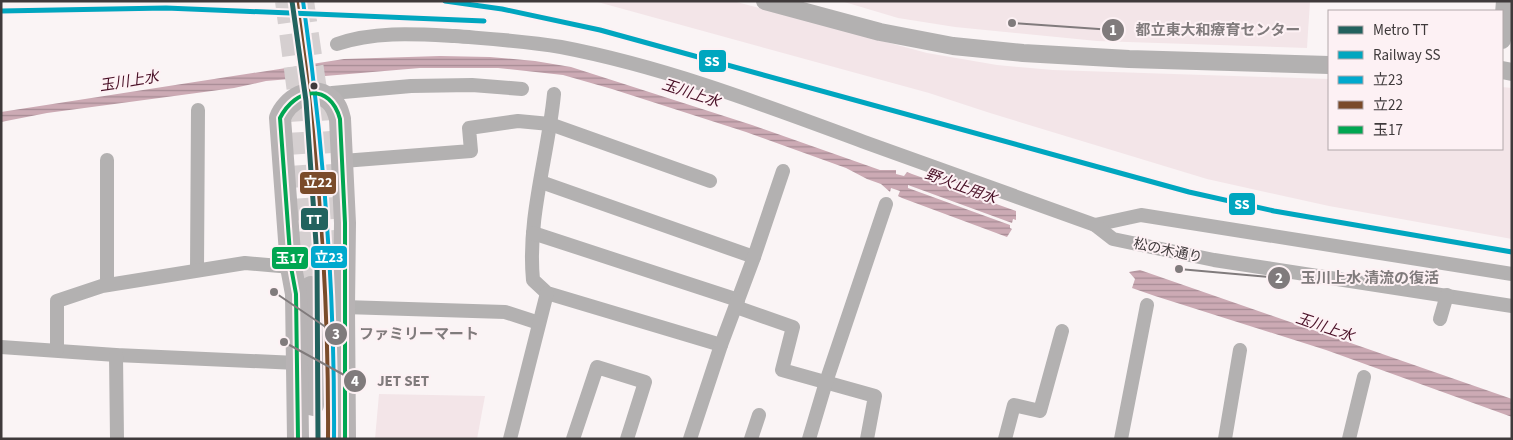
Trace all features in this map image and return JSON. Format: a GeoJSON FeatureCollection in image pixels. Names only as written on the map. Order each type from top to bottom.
{"type":"FeatureCollection","features":[{"type":"Feature","properties":{"kind":"main road"},"geometry":{"type":"LineString","coordinates":[[298,439],[296,294],[292,267],[280,118],[283,110],[292,101],[302,95],[315,94],[326,96],[336,106],[340,120],[345,223],[345,439]]}},
{"type":"Feature","properties":{"kind":"main road"},"geometry":{"type":"LineString","coordinates":[[313,439],[321,286],[334,326],[334,439]]}},
{"type":"Feature","properties":{"kind":"street"},"geometry":{"type":"LineString","coordinates":[[765,1],[880,32],[953,46],[1024,53],[1129,59],[1328,65]]}},
{"type":"Feature","properties":{"kind":"street"},"geometry":{"type":"LineString","coordinates":[[1503,27],[1505,1]]}},
{"type":"Feature","properties":{"kind":"street","name":"松の木通り"},"geometry":{"type":"LineString","coordinates":[[337,44],[354,38],[374,35],[442,36],[518,41],[587,52],[686,79],[1095,225],[1113,239],[1214,260],[1512,306]]}},
{"type":"Feature","properties":{"kind":"street"},"geometry":{"type":"LineString","coordinates":[[332,93],[411,86],[472,85],[522,89]]}},
{"type":"Feature","properties":{"kind":"street"},"geometry":{"type":"LineString","coordinates":[[554,94],[533,233],[533,280],[547,293],[721,346]]}},
{"type":"Feature","properties":{"kind":"street"},"geometry":{"type":"LineString","coordinates":[[197,270],[198,110]]}},
{"type":"Feature","properties":{"kind":"street"},"geometry":{"type":"LineString","coordinates":[[343,161],[471,151],[469,128],[518,120],[550,124],[710,181]]}},
{"type":"Feature","properties":{"kind":"street"},"geometry":{"type":"LineString","coordinates":[[107,160],[107,285]]}},
{"type":"Feature","properties":{"kind":"street"},"geometry":{"type":"LineString","coordinates":[[690,439],[783,170]]}},
{"type":"Feature","properties":{"kind":"street"},"geometry":{"type":"LineString","coordinates":[[541,182],[754,258]]}},
{"type":"Feature","properties":{"kind":"street"},"geometry":{"type":"LineString","coordinates":[[809,439],[826,382],[886,204]]}},
{"type":"Feature","properties":{"kind":"street"},"geometry":{"type":"LineString","coordinates":[[1095,225],[1141,215],[1512,274]]}},
{"type":"Feature","properties":{"kind":"street"},"geometry":{"type":"LineString","coordinates":[[533,233],[737,304],[793,327],[782,370],[875,396],[867,439]]}},
{"type":"Feature","properties":{"kind":"street"},"geometry":{"type":"LineString","coordinates":[[57,350],[57,302],[107,285],[197,270],[245,263],[292,267]]}},
{"type":"Feature","properties":{"kind":"street"},"geometry":{"type":"LineString","coordinates":[[510,439],[547,293]]}},
{"type":"Feature","properties":{"kind":"street"},"geometry":{"type":"LineString","coordinates":[[1440,319],[1447,295]]}},
{"type":"Feature","properties":{"kind":"street"},"geometry":{"type":"LineString","coordinates":[[1121,439],[1147,306]]}},
{"type":"Feature","properties":{"kind":"street"},"geometry":{"type":"LineString","coordinates":[[344,307],[504,312],[539,324]]}},
{"type":"Feature","properties":{"kind":"street"},"geometry":{"type":"LineString","coordinates":[[1004,439],[1014,405],[1040,411],[1062,331]]}},
{"type":"Feature","properties":{"kind":"street"},"geometry":{"type":"LineString","coordinates":[[1,346],[116,355],[297,363]]}},
{"type":"Feature","properties":{"kind":"street"},"geometry":{"type":"LineString","coordinates":[[1225,439],[1240,350]]}},
{"type":"Feature","properties":{"kind":"street"},"geometry":{"type":"LineString","coordinates":[[116,355],[117,439]]}},
{"type":"Feature","properties":{"kind":"street"},"geometry":{"type":"LineString","coordinates":[[573,439],[597,367],[645,382],[627,439]]}},
{"type":"Feature","properties":{"kind":"street"},"geometry":{"type":"LineString","coordinates":[[1349,439],[1364,377]]}},
{"type":"Feature","properties":{"kind":"street"},"geometry":{"type":"LineString","coordinates":[[751,439],[759,415]]}},
{"type":"Feature","properties":{"kind":"shaded area"},"geometry":{"type":"Polygon","coordinates":[[[594,1],[733,1],[927,53],[997,65],[1053,70],[1328,79],[1328,150],[1503,150],[1503,87],[1512,88],[1512,239],[1329,206],[1207,179],[929,93],[594,1]]]}},
{"type":"Feature","properties":{"kind":"shaded area"},"geometry":{"type":"Polygon","coordinates":[[[841,1],[1310,1],[1307,48],[1097,41],[955,27],[898,18],[841,1]]]}},
{"type":"Feature","properties":{"kind":"shaded area"},"geometry":{"type":"Polygon","coordinates":[[[440,56],[490,57],[535,61],[571,67],[752,125],[880,170],[896,170],[896,174],[904,176],[907,172],[1016,211],[1016,220],[1013,219],[1012,223],[908,185],[908,188],[1010,225],[1012,229],[1007,237],[902,198],[898,196],[900,191],[891,188],[890,192],[881,184],[846,168],[746,132],[563,75],[498,68],[420,68],[266,81],[234,88],[47,113],[1,122],[1,112],[344,59],[440,56]]]}},
{"type":"Feature","properties":{"kind":"shaded area"},"geometry":{"type":"Polygon","coordinates":[[[1140,270],[1512,399],[1512,417],[1326,350],[1132,288],[1135,279],[1129,272],[1140,270]]]}},
{"type":"Feature","properties":{"kind":"shaded area"},"geometry":{"type":"Polygon","coordinates":[[[379,394],[485,396],[477,439],[375,439],[379,394]]]}},
{"type":"Feature","properties":{"kind":"tunnel"},"geometry":{"type":"LineString","coordinates":[[286,1],[298,92],[311,287]]}},
{"type":"Feature","properties":{"kind":"tunnel"},"geometry":{"type":"LineString","coordinates":[[303,1],[316,90],[331,286]]}},
{"type":"Feature","properties":{"kind":"metro line","name":"TT"},"geometry":{"type":"LineString","coordinates":[[292,1],[306,101],[317,257],[318,439]]}},
{"type":"Feature","properties":{"kind":"rail line","name":"SS"},"geometry":{"type":"LineString","coordinates":[[445,1],[502,9],[600,30],[1189,192],[1274,211],[1512,252]]}},
{"type":"Feature","properties":{"kind":"rail line","name":"SS"},"geometry":{"type":"LineString","coordinates":[[1,11],[166,8],[484,21]]}},
{"type":"Feature","properties":{"kind":"transit line","name":"立23"},"geometry":{"type":"LineString","coordinates":[[303,1],[317,110],[327,220],[333,329],[334,439]]}},
{"type":"Feature","properties":{"kind":"transit line","name":"立22"},"geometry":{"type":"LineString","coordinates":[[297,2],[311,111],[321,220],[327,329],[328,439]]}},
{"type":"Feature","properties":{"kind":"transit line","name":"玉17"},"geometry":{"type":"LineString","coordinates":[[298,439],[296,294],[291,267],[280,118],[294,100],[312,93],[329,99],[340,119],[345,223],[345,439]]}},
{"type":"Feature","properties":{"kind":"place","name":"都立東大和療育センター"},"geometry":{"type":"Point","coordinates":[1012,23]}},
{"type":"Feature","properties":{"kind":"place","name":"玉川上水 清流の復活"},"geometry":{"type":"Point","coordinates":[1179,269]}},
{"type":"Feature","properties":{"kind":"place","name":"ファミリーマート"},"geometry":{"type":"Point","coordinates":[274,292]}},
{"type":"Feature","properties":{"kind":"place","name":"JET SET"},"geometry":{"type":"Point","coordinates":[284,342]}},
{"type":"Feature","properties":{"kind":"water label","name":"玉川上水"},"geometry":{"type":"Point","coordinates":[129,81]}},
{"type":"Feature","properties":{"kind":"water label","name":"玉川上水"},"geometry":{"type":"Point","coordinates":[691,93]}},
{"type":"Feature","properties":{"kind":"water label","name":"野火止用水"},"geometry":{"type":"Point","coordinates":[961,186]}},
{"type":"Feature","properties":{"kind":"water label","name":"玉川上水"},"geometry":{"type":"Point","coordinates":[1325,327]}}]}
